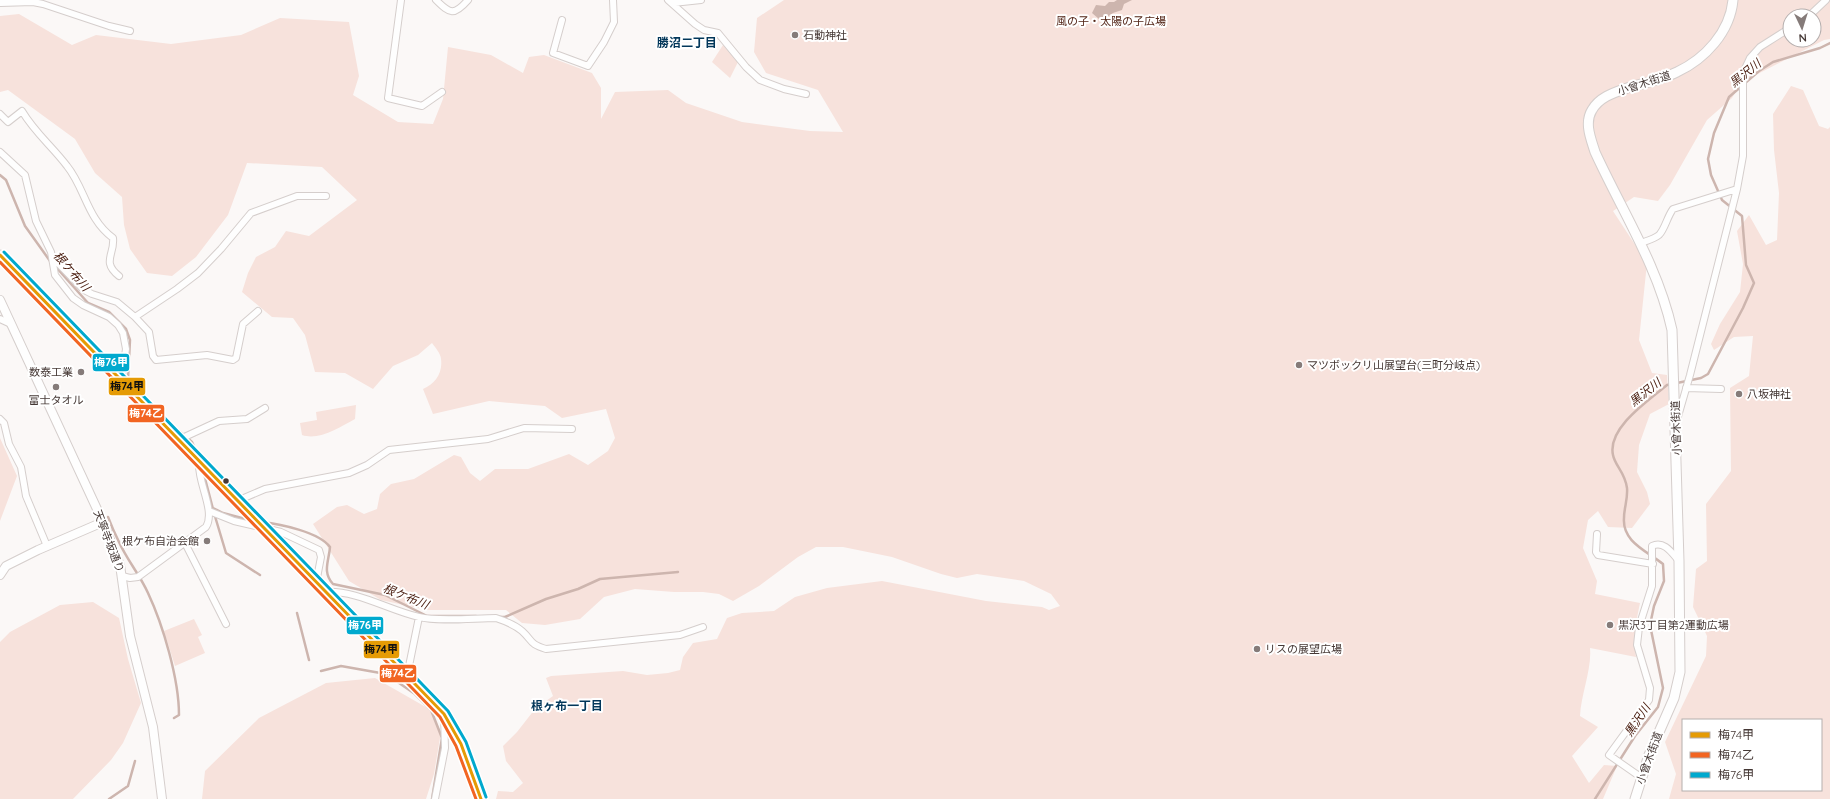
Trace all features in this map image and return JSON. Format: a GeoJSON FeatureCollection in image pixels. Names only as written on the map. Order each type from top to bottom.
{"type":"FeatureCollection","features":[{"type":"Feature","properties":{"kind":"main road","name":"小曾木街道"},"geometry":{"type":"LineString","coordinates":[[1635,799],[1659,729],[1674,698],[1680,672],[1676,426],[1672,330],[1667,306],[1655,274],[1641,243],[1614,192],[1596,152],[1590,135],[1588,122],[1592,110],[1608,95],[1676,73],[1694,62],[1711,48],[1725,26],[1733,0]]}},
{"type":"Feature","properties":{"kind":"main road"},"geometry":{"type":"LineString","coordinates":[[0,255],[121,382],[183,438],[202,465],[444,714],[460,741],[481,799]]}},
{"type":"Feature","properties":{"kind":"street"},"geometry":{"type":"LineString","coordinates":[[401,0],[388,98],[422,106],[442,92]]}},
{"type":"Feature","properties":{"kind":"street"},"geometry":{"type":"LineString","coordinates":[[436,0],[450,12],[461,8],[468,0]]}},
{"type":"Feature","properties":{"kind":"street"},"geometry":{"type":"LineString","coordinates":[[562,20],[553,53],[588,66],[604,42],[614,22],[613,0]]}},
{"type":"Feature","properties":{"kind":"street"},"geometry":{"type":"LineString","coordinates":[[670,2],[701,0]]}},
{"type":"Feature","properties":{"kind":"street"},"geometry":{"type":"LineString","coordinates":[[1818,8],[1826,0]]}},
{"type":"Feature","properties":{"kind":"street"},"geometry":{"type":"LineString","coordinates":[[0,4],[37,1],[109,26],[130,31]]}},
{"type":"Feature","properties":{"kind":"street"},"geometry":{"type":"LineString","coordinates":[[670,2],[704,30],[718,33],[746,67],[760,80],[784,89],[806,94]]}},
{"type":"Feature","properties":{"kind":"street"},"geometry":{"type":"LineString","coordinates":[[1676,426],[1737,189],[1743,156],[1743,73],[1750,58],[1760,47],[1782,33]]}},
{"type":"Feature","properties":{"kind":"street"},"geometry":{"type":"LineString","coordinates":[[0,114],[8,122],[22,111],[42,140],[67,166],[75,178],[91,212],[113,238],[114,243],[111,247],[109,262],[112,270],[119,276]]}},
{"type":"Feature","properties":{"kind":"street"},"geometry":{"type":"LineString","coordinates":[[0,152],[25,175],[36,221],[52,256],[84,290],[117,302],[135,317],[149,332],[153,356],[156,360],[207,355],[233,360],[236,358],[243,324],[258,311]]}},
{"type":"Feature","properties":{"kind":"street"},"geometry":{"type":"LineString","coordinates":[[1641,243],[1658,236],[1673,209],[1737,189]]}},
{"type":"Feature","properties":{"kind":"street"},"geometry":{"type":"LineString","coordinates":[[135,317],[198,273],[221,249],[251,213],[297,196],[326,196]]}},
{"type":"Feature","properties":{"kind":"street"},"geometry":{"type":"LineString","coordinates":[[52,256],[55,275],[73,298],[83,305],[109,317],[121,329],[126,349],[121,382]]}},
{"type":"Feature","properties":{"kind":"street","name":"天寧寺坂通り"},"geometry":{"type":"LineString","coordinates":[[0,300],[102,522],[120,565],[130,636],[153,727],[162,799]]}},
{"type":"Feature","properties":{"kind":"street"},"geometry":{"type":"LineString","coordinates":[[0,319],[11,324]]}},
{"type":"Feature","properties":{"kind":"street"},"geometry":{"type":"LineString","coordinates":[[1687,386],[1721,389]]}},
{"type":"Feature","properties":{"kind":"street"},"geometry":{"type":"LineString","coordinates":[[183,438],[219,421],[248,419],[265,408]]}},
{"type":"Feature","properties":{"kind":"street"},"geometry":{"type":"LineString","coordinates":[[0,419],[4,423],[9,444],[21,467],[26,496],[47,546]]}},
{"type":"Feature","properties":{"kind":"street"},"geometry":{"type":"LineString","coordinates":[[237,501],[266,489],[349,473],[367,465],[389,450],[488,439],[524,428],[572,429]]}},
{"type":"Feature","properties":{"kind":"street"},"geometry":{"type":"LineString","coordinates":[[122,576],[130,578],[138,577],[206,526],[212,513],[198,471],[202,465]]}},
{"type":"Feature","properties":{"kind":"street"},"geometry":{"type":"LineString","coordinates":[[212,513],[234,521],[262,527],[297,539],[319,550],[321,557],[316,583]]}},
{"type":"Feature","properties":{"kind":"street"},"geometry":{"type":"LineString","coordinates":[[0,575],[6,566],[102,522]]}},
{"type":"Feature","properties":{"kind":"street"},"geometry":{"type":"LineString","coordinates":[[1597,534],[1596,552],[1598,555],[1653,563]]}},
{"type":"Feature","properties":{"kind":"street"},"geometry":{"type":"LineString","coordinates":[[185,543],[226,624]]}},
{"type":"Feature","properties":{"kind":"street"},"geometry":{"type":"LineString","coordinates":[[1642,778],[1609,755],[1649,700],[1650,688],[1638,653],[1637,635],[1652,586],[1652,546],[1657,544],[1664,545],[1679,561]]}},
{"type":"Feature","properties":{"kind":"street"},"geometry":{"type":"LineString","coordinates":[[324,592],[332,591],[364,599],[419,618],[500,620],[521,630],[535,646],[546,649],[680,635],[703,627]]}},
{"type":"Feature","properties":{"kind":"street"},"geometry":{"type":"LineString","coordinates":[[406,674],[419,618]]}},
{"type":"Feature","properties":{"kind":"street"},"geometry":{"type":"LineString","coordinates":[[435,799],[445,748],[444,714]]}},
{"type":"Feature","properties":{"kind":"green space","name":"風の子・太陽の子広場"},"geometry":{"type":"Polygon","coordinates":[[[784,0],[1830,0],[1830,39],[1822,41],[1822,8],[1782,8],[1782,48],[1808,48],[1742,82],[1732,98],[1707,120],[1670,185],[1658,201],[1634,197],[1613,211],[1647,263],[1639,340],[1652,373],[1667,375],[1669,404],[1650,414],[1639,445],[1637,472],[1647,492],[1650,504],[1632,528],[1608,527],[1598,511],[1588,520],[1583,548],[1597,581],[1595,594],[1640,603],[1635,636],[1636,657],[1590,648],[1588,673],[1580,716],[1598,727],[1572,756],[1589,783],[1604,765],[1617,766],[1603,799],[496,799],[498,791],[513,792],[523,783],[506,761],[503,746],[517,732],[535,709],[553,696],[546,678],[551,676],[623,671],[647,675],[680,670],[683,657],[693,643],[717,639],[727,618],[742,613],[774,611],[795,597],[827,588],[882,581],[986,601],[1042,607],[1049,610],[1060,606],[1051,594],[1024,581],[977,574],[957,578],[892,557],[843,547],[816,547],[798,557],[759,586],[733,601],[719,594],[703,592],[674,592],[635,589],[604,597],[580,619],[545,625],[522,623],[506,610],[427,610],[381,600],[349,581],[313,524],[337,507],[347,505],[364,514],[377,509],[380,494],[391,484],[414,479],[454,455],[461,457],[470,473],[480,481],[495,469],[528,469],[569,454],[588,465],[608,451],[615,438],[606,409],[562,418],[545,406],[489,401],[433,414],[423,389],[434,381],[441,369],[441,357],[432,343],[418,355],[393,366],[373,389],[345,373],[315,372],[305,335],[293,318],[272,317],[242,292],[248,273],[256,257],[275,247],[286,231],[309,236],[357,200],[322,167],[247,163],[228,215],[196,257],[172,276],[147,273],[130,249],[124,225],[122,197],[95,173],[75,139],[8,90],[0,92],[0,16],[19,14],[72,45],[96,35],[171,44],[241,35],[280,18],[349,22],[359,76],[353,95],[398,122],[433,124],[443,99],[448,47],[491,55],[523,73],[529,57],[544,55],[592,73],[601,88],[601,119],[615,92],[668,90],[686,103],[742,122],[810,131],[843,132],[818,90],[766,73],[754,52],[757,18],[784,0]]]}},
{"type":"Feature","properties":{"kind":"green space"},"geometry":{"type":"Polygon","coordinates":[[[723,45],[738,62],[730,78],[712,62],[723,45]]]}},
{"type":"Feature","properties":{"kind":"green space"},"geometry":{"type":"Polygon","coordinates":[[[1791,86],[1803,90],[1819,126],[1828,129],[1830,127],[1830,799],[1669,799],[1676,774],[1665,742],[1706,656],[1707,636],[1693,607],[1696,569],[1707,561],[1706,504],[1731,471],[1730,388],[1749,376],[1753,336],[1734,337],[1714,350],[1711,344],[1720,324],[1740,292],[1743,264],[1737,231],[1749,215],[1766,245],[1777,240],[1779,193],[1774,150],[1773,114],[1791,86]]]}},
{"type":"Feature","properties":{"kind":"green space"},"geometry":{"type":"Polygon","coordinates":[[[356,405],[355,419],[322,435],[302,435],[300,423],[317,420],[316,412],[356,405]]]}},
{"type":"Feature","properties":{"kind":"green space"},"geometry":{"type":"Polygon","coordinates":[[[0,438],[17,476],[0,521],[0,438]]]}},
{"type":"Feature","properties":{"kind":"green space"},"geometry":{"type":"Polygon","coordinates":[[[93,602],[119,618],[128,659],[141,703],[123,743],[111,760],[73,799],[0,799],[0,642],[10,632],[60,605],[93,602]]]}},
{"type":"Feature","properties":{"kind":"green space"},"geometry":{"type":"Polygon","coordinates":[[[194,619],[202,635],[198,637],[205,653],[175,666],[164,631],[194,619]]]}},
{"type":"Feature","properties":{"kind":"green space"},"geometry":{"type":"Polygon","coordinates":[[[375,678],[431,710],[441,732],[434,774],[426,799],[202,799],[205,771],[259,718],[326,683],[375,678]]]}},
{"type":"Feature","properties":{"kind":"shaded area"},"geometry":{"type":"Polygon","coordinates":[[[1117,0],[1132,0],[1124,4],[1122,10],[1113,13],[1104,19],[1099,19],[1092,13],[1096,5],[1105,6],[1109,2],[1114,2],[1117,0]]]}},
{"type":"Feature","properties":{"kind":"waterway","name":"黒沢川"},"geometry":{"type":"LineString","coordinates":[[1677,383],[1701,378],[1708,374],[1743,308],[1754,283],[1746,265],[1742,216],[1722,200],[1711,175],[1708,159],[1714,133],[1729,97],[1759,71],[1773,62],[1820,48],[1830,43]]}},
{"type":"Feature","properties":{"kind":"waterway","name":"根ケ布川"},"geometry":{"type":"LineString","coordinates":[[0,175],[6,180],[25,226],[50,261]]}},
{"type":"Feature","properties":{"kind":"waterway","name":"根ケ布川"},"geometry":{"type":"LineString","coordinates":[[55,266],[88,303],[109,312],[126,329],[130,340],[128,379],[172,425],[192,442],[198,455]]}},
{"type":"Feature","properties":{"kind":"waterway","name":"黒沢川"},"geometry":{"type":"LineString","coordinates":[[1595,799],[1635,736],[1658,707],[1663,688],[1650,625],[1654,606],[1664,581],[1663,564],[1631,540],[1624,526],[1627,488],[1626,482],[1614,459],[1613,445],[1616,435],[1631,416],[1667,385],[1672,384]]}},
{"type":"Feature","properties":{"kind":"waterway","name":"根ケ布川"},"geometry":{"type":"LineString","coordinates":[[202,467],[213,509]]}},
{"type":"Feature","properties":{"kind":"waterway","name":"根ケ布川"},"geometry":{"type":"LineString","coordinates":[[213,508],[223,513],[253,521]]}},
{"type":"Feature","properties":{"kind":"waterway","name":"根ケ布川"},"geometry":{"type":"LineString","coordinates":[[214,513],[226,553],[260,575]]}},
{"type":"Feature","properties":{"kind":"waterway"},"geometry":{"type":"LineString","coordinates":[[108,517],[122,549],[148,593],[159,620],[169,652],[176,685],[179,715],[174,718]]}},
{"type":"Feature","properties":{"kind":"waterway","name":"根ケ布川"},"geometry":{"type":"LineString","coordinates":[[262,522],[299,530],[325,542],[330,547],[327,571],[333,584],[385,595],[427,616],[476,616]]}},
{"type":"Feature","properties":{"kind":"waterway","name":"根ケ布川"},"geometry":{"type":"LineString","coordinates":[[499,617],[505,617],[546,599],[578,589],[600,579],[678,572]]}},
{"type":"Feature","properties":{"kind":"waterway"},"geometry":{"type":"LineString","coordinates":[[297,613],[309,660]]}},
{"type":"Feature","properties":{"kind":"waterway"},"geometry":{"type":"LineString","coordinates":[[321,671],[341,666],[386,674],[415,694],[431,710],[442,738],[432,799]]}},
{"type":"Feature","properties":{"kind":"waterway"},"geometry":{"type":"LineString","coordinates":[[109,799],[128,786],[135,761]]}},
{"type":"Feature","properties":{"kind":"transit line","name":"梅76甲"},"geometry":{"type":"LineString","coordinates":[[4,252],[448,711],[466,742],[486,797]]}},
{"type":"Feature","properties":{"kind":"transit line","name":"梅74甲"},"geometry":{"type":"LineString","coordinates":[[0,255],[444,714],[461,744],[481,799]]}},
{"type":"Feature","properties":{"kind":"transit line","name":"梅74乙"},"geometry":{"type":"LineString","coordinates":[[0,262],[440,717],[456,746],[476,799]]}},
{"type":"Feature","properties":{"kind":"place","name":"石動神社"},"geometry":{"type":"Point","coordinates":[795,35]}},
{"type":"Feature","properties":{"kind":"place","name":"マツボックリ山展望台(三町分岐点)"},"geometry":{"type":"Point","coordinates":[1299,365]}},
{"type":"Feature","properties":{"kind":"place","name":"数泰工業"},"geometry":{"type":"Point","coordinates":[81,372]}},
{"type":"Feature","properties":{"kind":"place","name":"富士タオル"},"geometry":{"type":"Point","coordinates":[56,387]}},
{"type":"Feature","properties":{"kind":"place","name":"八坂神社"},"geometry":{"type":"Point","coordinates":[1739,394]}},
{"type":"Feature","properties":{"kind":"place","name":"根ケ布自治会館"},"geometry":{"type":"Point","coordinates":[207,541]}},
{"type":"Feature","properties":{"kind":"place","name":"黒沢3丁目第2運動広場"},"geometry":{"type":"Point","coordinates":[1610,625]}},
{"type":"Feature","properties":{"kind":"place","name":"リスの展望広場"},"geometry":{"type":"Point","coordinates":[1257,649]}},
{"type":"Feature","properties":{"kind":"district","name":"勝沼二丁目"},"geometry":{"type":"Point","coordinates":[687,42]}},
{"type":"Feature","properties":{"kind":"district","name":"根ヶ布一丁目"},"geometry":{"type":"Point","coordinates":[567,705]}}]}
